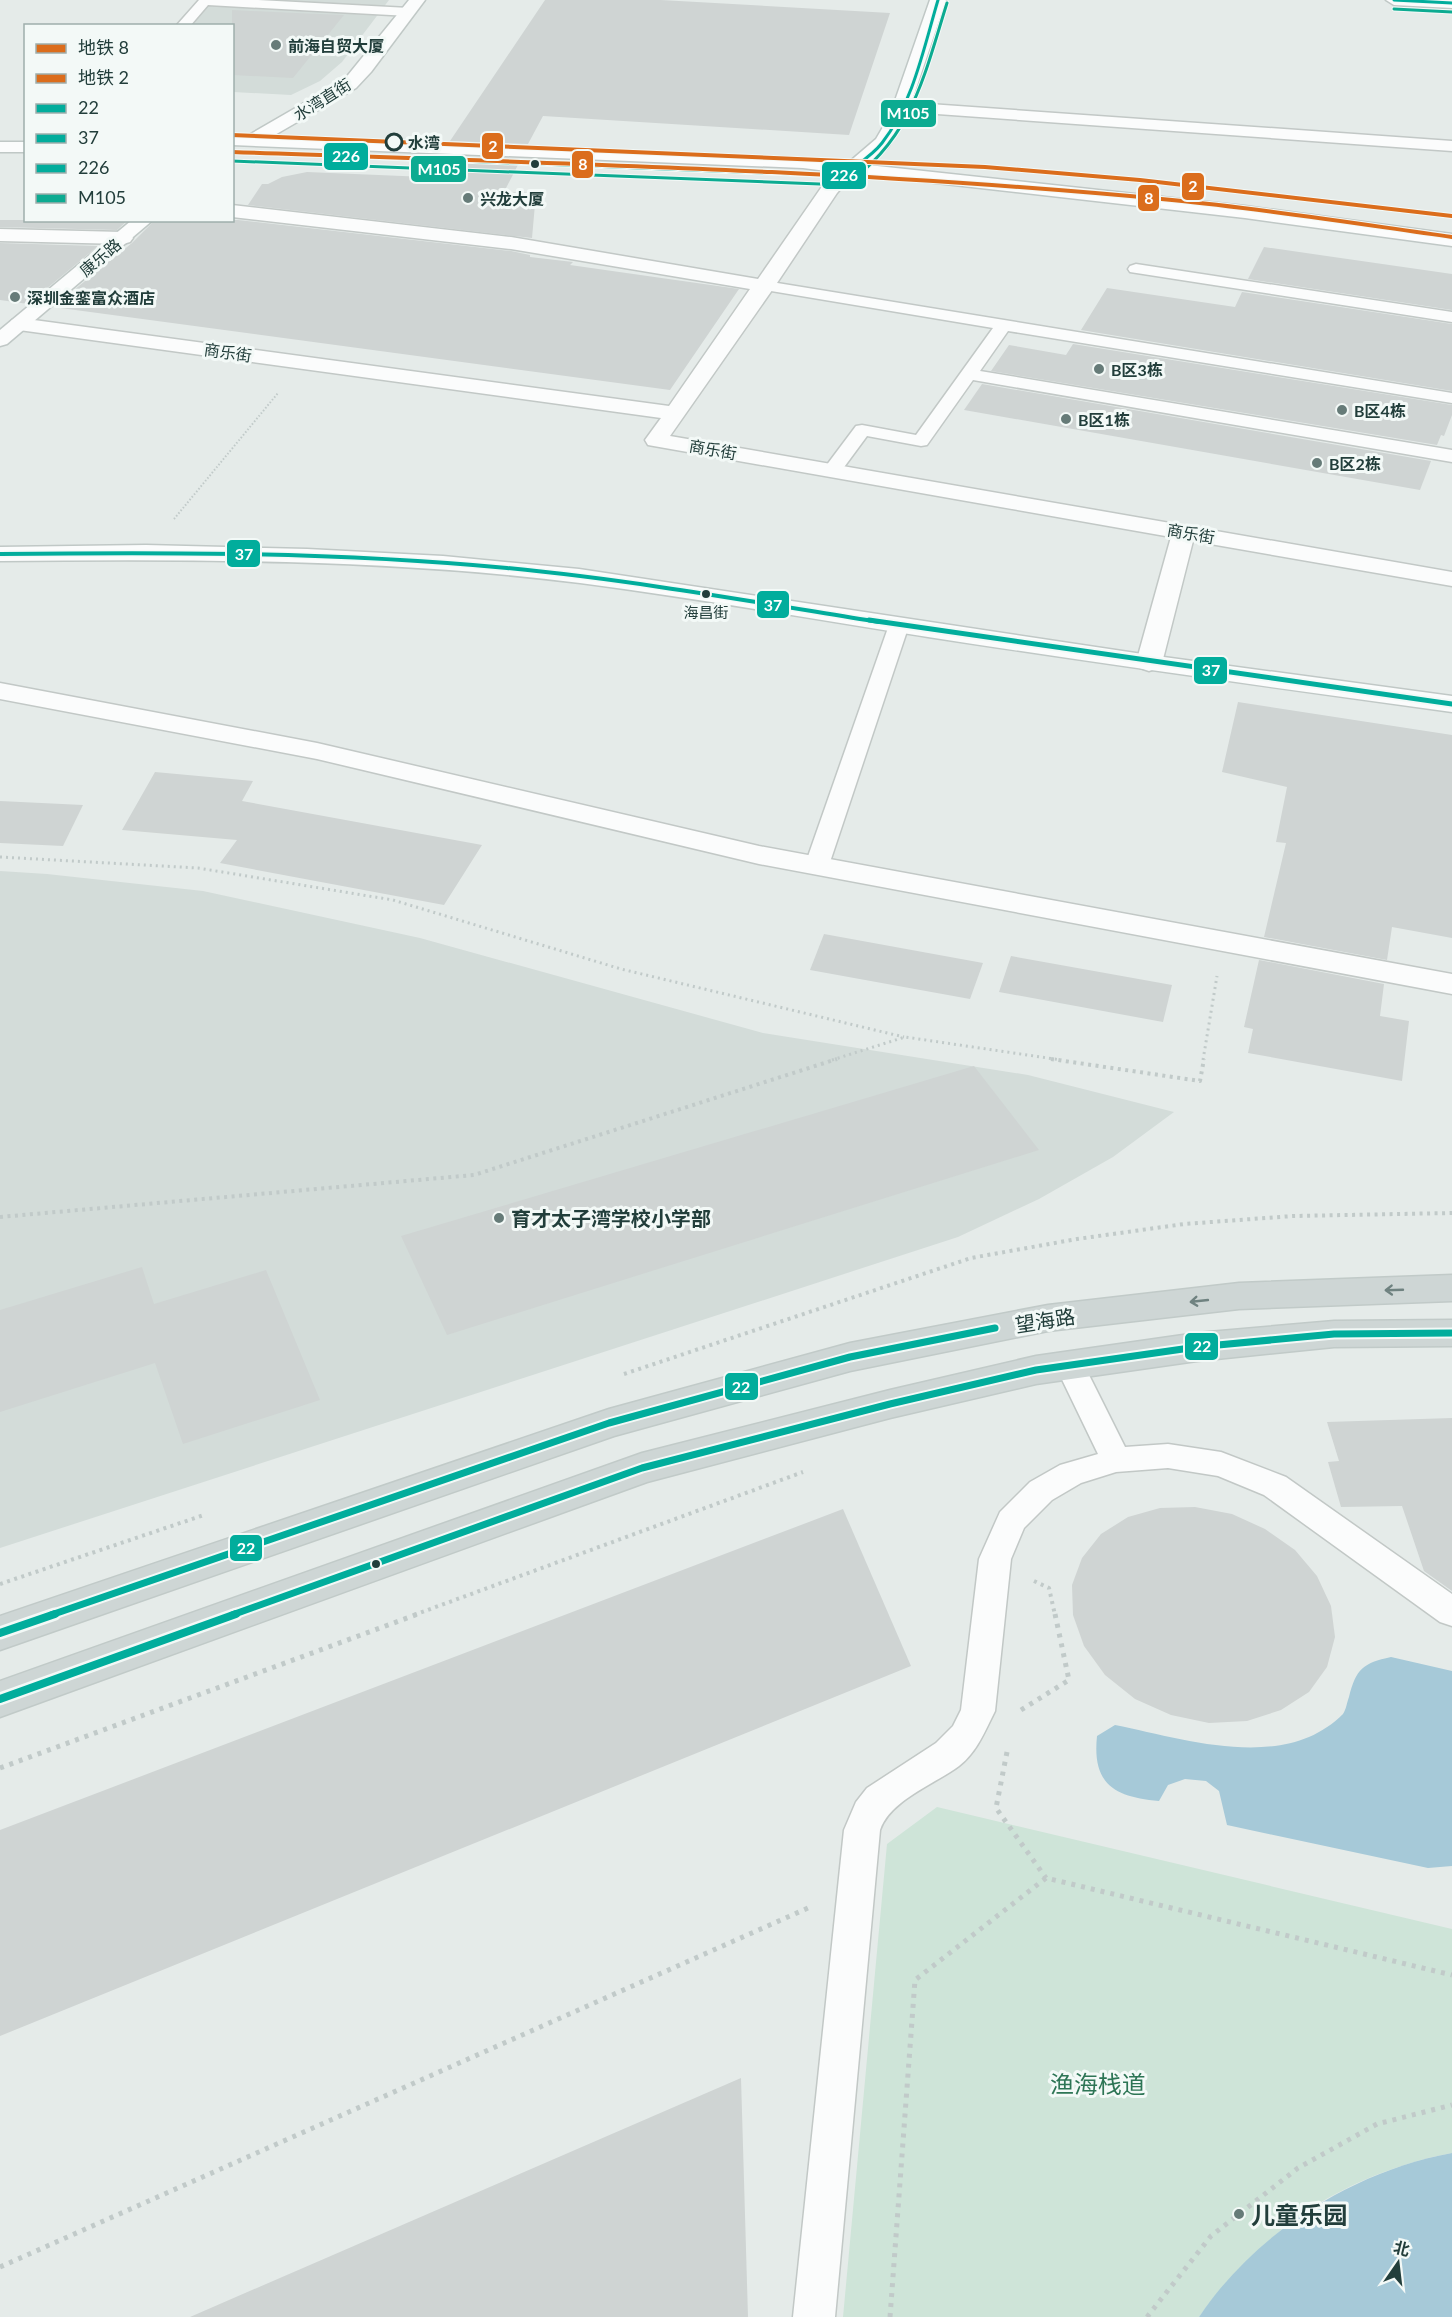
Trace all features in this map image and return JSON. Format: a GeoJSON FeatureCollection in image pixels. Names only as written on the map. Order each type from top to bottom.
{"type":"FeatureCollection","features":[{"type":"Feature","properties":{"kind":"main road","name":"望海路"},"geometry":{"type":"LineString","coordinates":[[0,1633],[609,1423],[850,1357],[1059,1316],[1239,1296],[1452,1288]]}},
{"type":"Feature","properties":{"kind":"main road"},"geometry":{"type":"LineString","coordinates":[[0,1699],[642,1468],[913,1399],[1036,1370],[1197,1347],[1323,1335],[1452,1333]]}},
{"type":"Feature","properties":{"kind":"street"},"geometry":{"type":"LineString","coordinates":[[675,413],[830,189],[882,142],[889,132],[901,107],[938,0]]}},
{"type":"Feature","properties":{"kind":"street"},"geometry":{"type":"LineString","coordinates":[[1394,0],[1452,3]]}},
{"type":"Feature","properties":{"kind":"street","name":"水湾直街"},"geometry":{"type":"LineString","coordinates":[[234,151],[350,84],[366,68],[413,6]]}},
{"type":"Feature","properties":{"kind":"street"},"geometry":{"type":"LineString","coordinates":[[901,107],[1452,146]]}},
{"type":"Feature","properties":{"kind":"street"},"geometry":{"type":"LineString","coordinates":[[0,136],[24,136]]}},
{"type":"Feature","properties":{"kind":"street"},"geometry":{"type":"LineString","coordinates":[[234,140],[760,160],[847,172],[1234,210],[1452,240]]}},
{"type":"Feature","properties":{"kind":"street"},"geometry":{"type":"LineString","coordinates":[[0,147],[24,147]]}},
{"type":"Feature","properties":{"kind":"street"},"geometry":{"type":"LineString","coordinates":[[234,152],[847,172]]}},
{"type":"Feature","properties":{"kind":"street"},"geometry":{"type":"LineString","coordinates":[[234,211],[511,243],[765,286]]}},
{"type":"Feature","properties":{"kind":"street","name":"康乐路"},"geometry":{"type":"LineString","coordinates":[[0,340],[142,222]]}},
{"type":"Feature","properties":{"kind":"street"},"geometry":{"type":"LineString","coordinates":[[0,235],[123,238]]}},
{"type":"Feature","properties":{"kind":"street","name":"商乐街"},"geometry":{"type":"LineString","coordinates":[[19,324],[675,413],[656,440],[1452,579]]}},
{"type":"Feature","properties":{"kind":"street"},"geometry":{"type":"LineString","coordinates":[[1149,663],[1184,532]]}},
{"type":"Feature","properties":{"kind":"street"},"geometry":{"type":"LineString","coordinates":[[0,554],[146,552],[340,558],[443,563],[556,574],[1149,663],[1452,704]]}},
{"type":"Feature","properties":{"kind":"street"},"geometry":{"type":"LineString","coordinates":[[0,691],[317,751],[759,855],[1452,984]]}},
{"type":"Feature","properties":{"kind":"lane"},"geometry":{"type":"LineString","coordinates":[[184,24],[205,2],[413,6]]}},
{"type":"Feature","properties":{"kind":"lane"},"geometry":{"type":"LineString","coordinates":[[1136,269],[1452,317]]}},
{"type":"Feature","properties":{"kind":"lane"},"geometry":{"type":"LineString","coordinates":[[765,286],[1452,398]]}},
{"type":"Feature","properties":{"kind":"lane"},"geometry":{"type":"LineString","coordinates":[[832,470],[862,430],[921,441],[1004,325]]}},
{"type":"Feature","properties":{"kind":"lane"},"geometry":{"type":"LineString","coordinates":[[969,374],[1452,456]]}},
{"type":"Feature","properties":{"kind":"lane"},"geometry":{"type":"LineString","coordinates":[[817,865],[899,625]]}},
{"type":"Feature","properties":{"kind":"lane"},"geometry":{"type":"LineString","coordinates":[[1070,1365],[1116,1460]]}},
{"type":"Feature","properties":{"kind":"lane"},"geometry":{"type":"LineString","coordinates":[[813,2317],[862,1830],[868,1813],[879,1799],[948,1754],[964,1737],[978,1711],[995,1559],[1011,1521],[1041,1491],[1071,1474],[1116,1460],[1168,1456],[1221,1464],[1275,1486],[1452,1612]]}},
{"type":"Feature","properties":{"kind":"path"},"geometry":{"type":"LineString","coordinates":[[146,552],[304,363]]}},
{"type":"Feature","properties":{"kind":"path"},"geometry":{"type":"LineString","coordinates":[[0,856],[198,868],[393,900],[621,969],[905,1037],[1200,1081],[1224,940]]}},
{"type":"Feature","properties":{"kind":"path"},"geometry":{"type":"LineString","coordinates":[[0,1217],[474,1174],[905,1037]]}},
{"type":"Feature","properties":{"kind":"path"},"geometry":{"type":"LineString","coordinates":[[0,1768],[814,1468]]}},
{"type":"Feature","properties":{"kind":"path"},"geometry":{"type":"LineString","coordinates":[[1015,1714],[1069,1680],[1049,1588],[1024,1577]]}},
{"type":"Feature","properties":{"kind":"path"},"geometry":{"type":"LineString","coordinates":[[1008,1745],[996,1808],[1046,1878],[1452,1975]]}},
{"type":"Feature","properties":{"kind":"path"},"geometry":{"type":"LineString","coordinates":[[890,2317],[915,1980],[1046,1878]]}},
{"type":"Feature","properties":{"kind":"path"},"geometry":{"type":"LineString","coordinates":[[0,2267],[856,1887]]}},
{"type":"Feature","properties":{"kind":"path"},"geometry":{"type":"LineString","coordinates":[[1147,2317],[1211,2236],[1298,2168],[1377,2124],[1452,2105]]}},
{"type":"Feature","properties":{"kind":"shaded area"},"geometry":{"type":"Polygon","coordinates":[[[198,0],[389,0],[342,62],[320,81],[291,95],[234,92],[234,24],[176,24],[198,0]]]}},
{"type":"Feature","properties":{"kind":"shaded area","name":"育才太子湾学校小学部"},"geometry":{"type":"Polygon","coordinates":[[[0,871],[203,891],[420,938],[763,1033],[1028,1075],[1174,1112],[1113,1157],[1039,1199],[958,1237],[0,1548],[0,871]]]}},
{"type":"Feature","properties":{"kind":"green space","name":"渔海栈道"},"geometry":{"type":"Polygon","coordinates":[[[937,1807],[1452,1929],[1452,2153],[1384,2172],[1340,2191],[1320,2203],[1281,2230],[1219,2292],[1199,2317],[843,2317],[887,1844],[937,1807]]]}},
{"type":"Feature","properties":{"kind":"water"},"geometry":{"type":"Polygon","coordinates":[[[1391,1657],[1452,1671],[1452,1866],[1428,1868],[1227,1825],[1219,1791],[1206,1781],[1185,1779],[1168,1785],[1159,1801],[1143,1799],[1130,1796],[1109,1785],[1098,1766],[1097,1736],[1115,1725],[1234,1747],[1264,1747],[1292,1743],[1319,1732],[1343,1714],[1352,1687],[1362,1669],[1374,1662],[1391,1657]]]}},
{"type":"Feature","properties":{"kind":"water"},"geometry":{"type":"Polygon","coordinates":[[[1452,2153],[1452,2317],[1199,2317],[1248,2258],[1309,2210],[1379,2174],[1452,2153]]]}},
{"type":"Feature","properties":{"kind":"building"},"geometry":{"type":"Polygon","coordinates":[[[545,0],[661,0],[890,13],[849,135],[543,116],[528,144],[450,141],[545,0]]]}},
{"type":"Feature","properties":{"kind":"building","name":"前海自贸大厦"},"geometry":{"type":"Polygon","coordinates":[[[232,10],[344,15],[293,78],[234,75],[234,24],[232,24],[232,10]]]}},
{"type":"Feature","properties":{"kind":"building"},"geometry":{"type":"Polygon","coordinates":[[[440,156],[521,159],[504,192],[536,193],[532,238],[248,205],[262,184],[268,184],[282,177],[307,172],[426,177],[440,156]]]}},
{"type":"Feature","properties":{"kind":"building"},"geometry":{"type":"Polygon","coordinates":[[[0,220],[126,222],[117,230],[0,227],[0,220]]]}},
{"type":"Feature","properties":{"kind":"building"},"geometry":{"type":"Polygon","coordinates":[[[238,220],[511,251],[530,255],[530,257],[573,262],[570,265],[739,289],[670,390],[53,307],[132,243],[153,222],[234,222],[238,220]]]}},
{"type":"Feature","properties":{"kind":"building"},"geometry":{"type":"Polygon","coordinates":[[[0,243],[98,246],[28,304],[0,300],[0,243]]]}},
{"type":"Feature","properties":{"kind":"building"},"geometry":{"type":"Polygon","coordinates":[[[1264,247],[1452,274],[1452,310],[1248,279],[1264,247]]]}},
{"type":"Feature","properties":{"kind":"building"},"geometry":{"type":"Polygon","coordinates":[[[1107,288],[1235,307],[1242,292],[1452,324],[1452,391],[1081,330],[1107,288]]]}},
{"type":"Feature","properties":{"kind":"building"},"geometry":{"type":"Polygon","coordinates":[[[1073,344],[1452,405],[1452,415],[1444,436],[1441,435],[1437,445],[991,371],[1009,345],[1066,355],[1073,344]]]}},
{"type":"Feature","properties":{"kind":"building"},"geometry":{"type":"Polygon","coordinates":[[[982,384],[1431,461],[1420,490],[964,410],[982,384]]]}},
{"type":"Feature","properties":{"kind":"building"},"geometry":{"type":"Polygon","coordinates":[[[1238,702],[1452,735],[1452,938],[1392,927],[1387,960],[1264,937],[1286,843],[1276,842],[1287,787],[1222,772],[1238,702]]]}},
{"type":"Feature","properties":{"kind":"building"},"geometry":{"type":"Polygon","coordinates":[[[155,772],[253,781],[242,801],[482,845],[444,905],[220,863],[237,840],[122,830],[155,772]]]}},
{"type":"Feature","properties":{"kind":"building"},"geometry":{"type":"Polygon","coordinates":[[[0,801],[83,805],[63,846],[0,843],[0,801]]]}},
{"type":"Feature","properties":{"kind":"building"},"geometry":{"type":"Polygon","coordinates":[[[824,934],[983,963],[970,999],[810,970],[824,934]]]}},
{"type":"Feature","properties":{"kind":"building"},"geometry":{"type":"Polygon","coordinates":[[[1011,956],[1172,985],[1163,1022],[999,992],[1011,956]]]}},
{"type":"Feature","properties":{"kind":"building"},"geometry":{"type":"Polygon","coordinates":[[[1259,960],[1384,984],[1380,1016],[1409,1021],[1402,1081],[1248,1053],[1253,1029],[1244,1027],[1259,960]]]}},
{"type":"Feature","properties":{"kind":"building"},"geometry":{"type":"Polygon","coordinates":[[[974,1066],[1039,1150],[447,1335],[401,1236],[974,1066]]]}},
{"type":"Feature","properties":{"kind":"building"},"geometry":{"type":"Polygon","coordinates":[[[142,1267],[154,1304],[266,1270],[320,1400],[183,1444],[155,1363],[0,1412],[0,1310],[142,1267]]]}},
{"type":"Feature","properties":{"kind":"building"},"geometry":{"type":"Polygon","coordinates":[[[1452,1418],[1452,1591],[1424,1571],[1402,1506],[1341,1507],[1328,1462],[1339,1461],[1327,1422],[1452,1418]]]}},
{"type":"Feature","properties":{"kind":"building"},"geometry":{"type":"Polygon","coordinates":[[[1195,1507],[1232,1514],[1265,1529],[1295,1550],[1317,1576],[1331,1606],[1335,1637],[1327,1667],[1309,1692],[1281,1710],[1247,1721],[1209,1723],[1171,1715],[1135,1699],[1105,1675],[1084,1646],[1073,1615],[1072,1585],[1082,1558],[1101,1534],[1128,1517],[1160,1508],[1195,1507]]]}},
{"type":"Feature","properties":{"kind":"building"},"geometry":{"type":"Polygon","coordinates":[[[843,1509],[911,1666],[0,2036],[0,1830],[843,1509]]]}},
{"type":"Feature","properties":{"kind":"building"},"geometry":{"type":"Polygon","coordinates":[[[741,2078],[748,2317],[190,2317],[741,2078]]]}},
{"type":"Feature","properties":{"kind":"metro line","name":"2"},"geometry":{"type":"LineString","coordinates":[[234,135],[985,167],[1140,180],[1452,216]]}},
{"type":"Feature","properties":{"kind":"metro line","name":"8"},"geometry":{"type":"LineString","coordinates":[[234,152],[703,169],[1055,190],[1207,204],[1452,237]]}},
{"type":"Feature","properties":{"kind":"transit line","name":"226"},"geometry":{"type":"LineString","coordinates":[[234,152],[843,176],[878,148],[892,129],[908,94],[938,0]]}},
{"type":"Feature","properties":{"kind":"transit line","name":"226"},"geometry":{"type":"LineString","coordinates":[[1394,0],[1452,3]]}},
{"type":"Feature","properties":{"kind":"transit line","name":"M105"},"geometry":{"type":"LineString","coordinates":[[234,161],[845,185],[867,170],[886,151],[900,129],[922,80],[947,3]]}},
{"type":"Feature","properties":{"kind":"transit line","name":"M105"},"geometry":{"type":"LineString","coordinates":[[1394,9],[1452,12]]}},
{"type":"Feature","properties":{"kind":"transit line","name":"37"},"geometry":{"type":"LineString","coordinates":[[0,554],[218,553],[363,558],[508,568],[624,582],[1059,649],[1452,704]]}},
{"type":"Feature","properties":{"kind":"transit line","name":"22"},"geometry":{"type":"LineString","coordinates":[[0,1633],[609,1423],[850,1357],[995,1328]]}},
{"type":"Feature","properties":{"kind":"transit line","name":"22"},"geometry":{"type":"LineString","coordinates":[[0,1699],[642,1468],[890,1404],[1036,1370],[1197,1347],[1334,1334],[1452,1333]]}},
{"type":"Feature","properties":{"kind":"place","name":"前海自贸大厦"},"geometry":{"type":"Point","coordinates":[276,45]}},
{"type":"Feature","properties":{"kind":"place","name":"水湾"},"geometry":{"type":"Point","coordinates":[394,142]}},
{"type":"Feature","properties":{"kind":"place","name":"兴龙大厦"},"geometry":{"type":"Point","coordinates":[468,198]}},
{"type":"Feature","properties":{"kind":"place","name":"深圳金銮富众酒店"},"geometry":{"type":"Point","coordinates":[15,297]}},
{"type":"Feature","properties":{"kind":"place","name":"B区3栋"},"geometry":{"type":"Point","coordinates":[1099,369]}},
{"type":"Feature","properties":{"kind":"place","name":"B区4栋"},"geometry":{"type":"Point","coordinates":[1342,410]}},
{"type":"Feature","properties":{"kind":"place","name":"B区1栋"},"geometry":{"type":"Point","coordinates":[1066,419]}},
{"type":"Feature","properties":{"kind":"place","name":"B区2栋"},"geometry":{"type":"Point","coordinates":[1317,463]}},
{"type":"Feature","properties":{"kind":"place","name":"海昌街"},"geometry":{"type":"Point","coordinates":[706,594]}},
{"type":"Feature","properties":{"kind":"place","name":"育才太子湾学校小学部"},"geometry":{"type":"Point","coordinates":[499,1218]}},
{"type":"Feature","properties":{"kind":"place","name":"儿童乐园"},"geometry":{"type":"Point","coordinates":[1239,2214]}}]}
